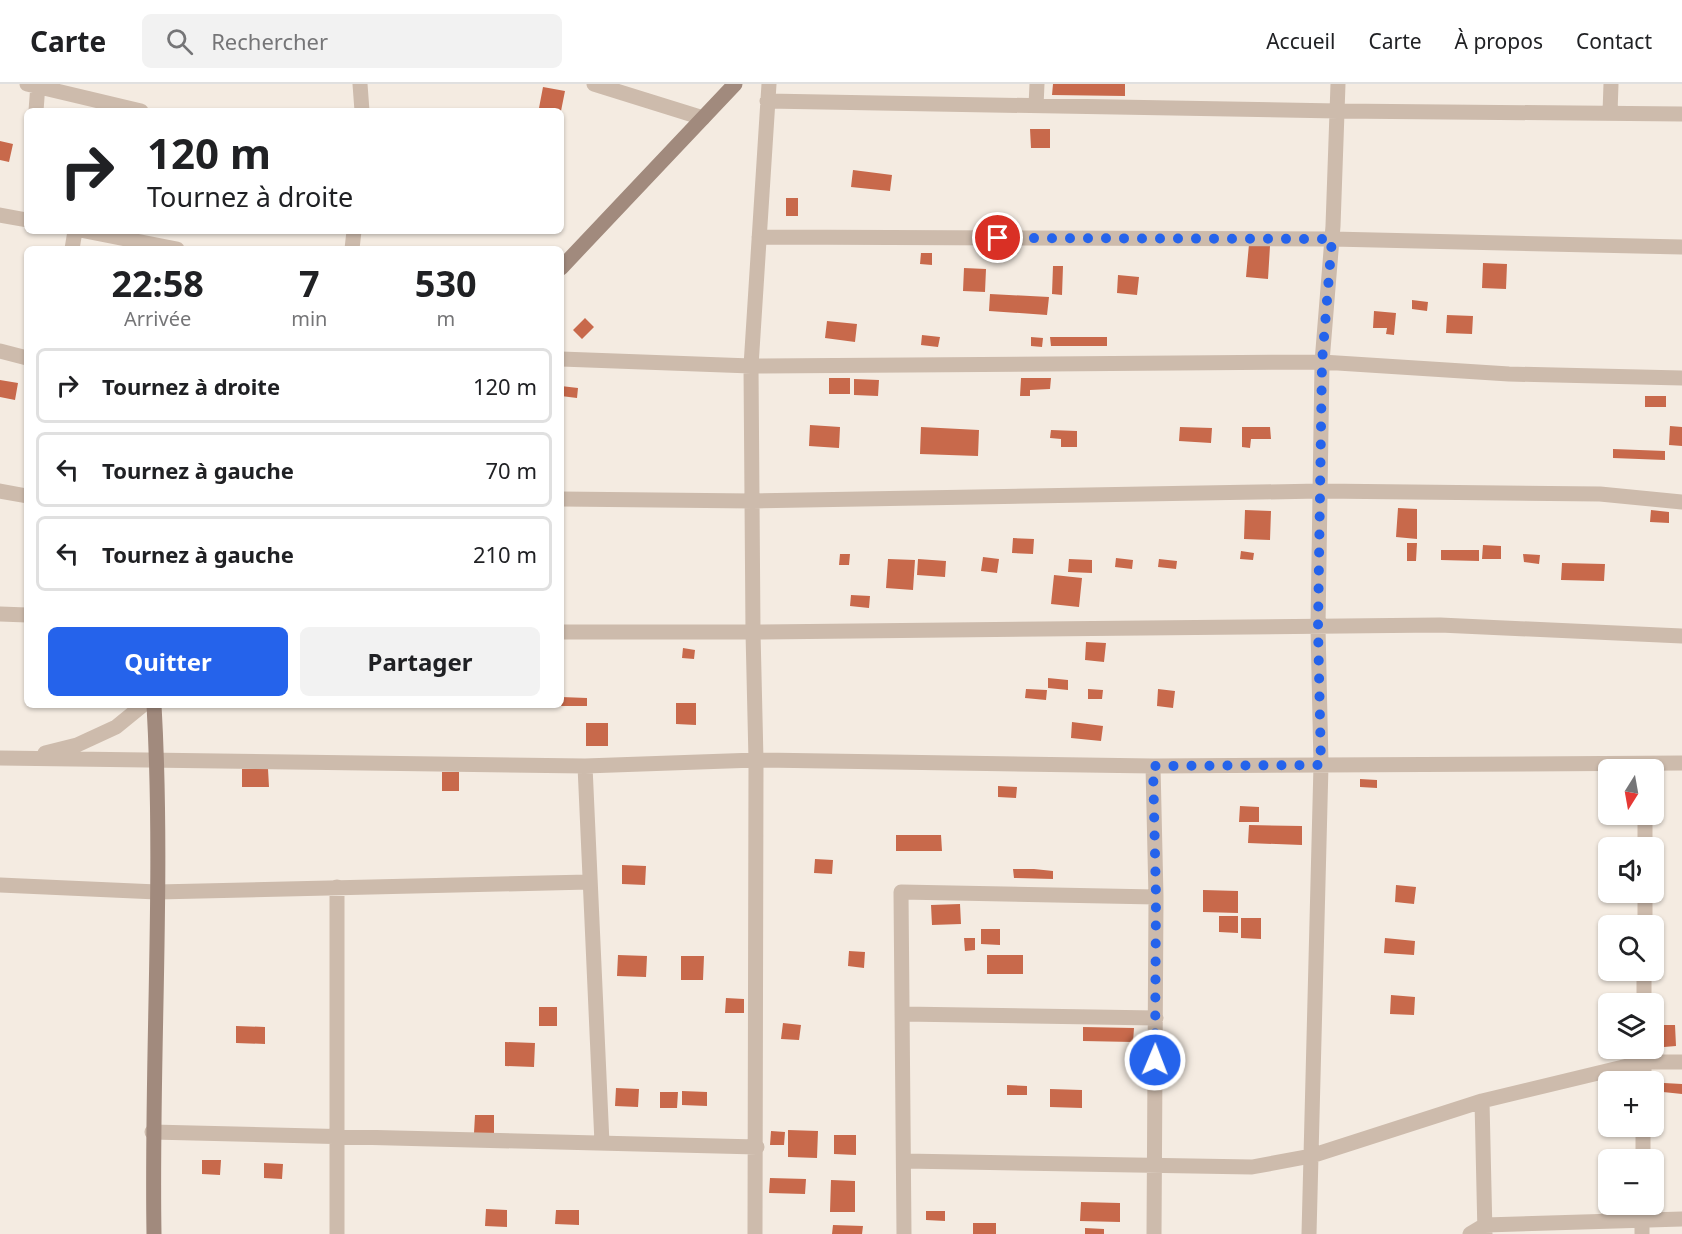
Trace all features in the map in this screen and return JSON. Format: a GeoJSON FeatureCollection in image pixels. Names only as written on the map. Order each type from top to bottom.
{"type":"FeatureCollection","features":[{"type":"Feature","properties":{"kind":"street"},"geometry":{"type":"LineString","coordinates":[[360,84],[362,108]]}},
{"type":"Feature","properties":{"kind":"street"},"geometry":{"type":"LineString","coordinates":[[594,84],[703,118]]}},
{"type":"Feature","properties":{"kind":"street"},"geometry":{"type":"LineString","coordinates":[[564,265],[735,84]]}},
{"type":"Feature","properties":{"kind":"street"},"geometry":{"type":"LineString","coordinates":[[755,1234],[757,1147],[756,760],[751,366],[769,84]]}},
{"type":"Feature","properties":{"kind":"street"},"geometry":{"type":"LineString","coordinates":[[1036,84],[1036,106]]}},
{"type":"Feature","properties":{"kind":"street"},"geometry":{"type":"LineString","coordinates":[[1309,1234],[1321,765],[1318,627],[1322,362],[1332,239],[1338,84]]}},
{"type":"Feature","properties":{"kind":"street"},"geometry":{"type":"LineString","coordinates":[[1610,113],[1611,84]]}},
{"type":"Feature","properties":{"kind":"street"},"geometry":{"type":"LineString","coordinates":[[36,108],[34,85],[129,108]]}},
{"type":"Feature","properties":{"kind":"street"},"geometry":{"type":"LineString","coordinates":[[767,101],[1338,111],[1682,114]]}},
{"type":"Feature","properties":{"kind":"street"},"geometry":{"type":"LineString","coordinates":[[0,214],[24,216]]}},
{"type":"Feature","properties":{"kind":"street"},"geometry":{"type":"LineString","coordinates":[[100,234],[162,246]]}},
{"type":"Feature","properties":{"kind":"street"},"geometry":{"type":"LineString","coordinates":[[759,237],[1332,239],[1682,247]]}},
{"type":"Feature","properties":{"kind":"street"},"geometry":{"type":"LineString","coordinates":[[0,351],[24,357]]}},
{"type":"Feature","properties":{"kind":"street"},"geometry":{"type":"LineString","coordinates":[[564,359],[751,366],[1322,362],[1509,374],[1682,378]]}},
{"type":"Feature","properties":{"kind":"street"},"geometry":{"type":"LineString","coordinates":[[0,491],[24,495]]}},
{"type":"Feature","properties":{"kind":"street"},"geometry":{"type":"LineString","coordinates":[[564,499],[753,501],[1320,491],[1600,494],[1682,502]]}},
{"type":"Feature","properties":{"kind":"street"},"geometry":{"type":"LineString","coordinates":[[0,614],[24,615]]}},
{"type":"Feature","properties":{"kind":"street"},"geometry":{"type":"LineString","coordinates":[[564,632],[1440,626],[1682,636]]}},
{"type":"Feature","properties":{"kind":"street"},"geometry":{"type":"LineString","coordinates":[[25,759],[77,745],[116,727],[139,708]]}},
{"type":"Feature","properties":{"kind":"street"},"geometry":{"type":"LineString","coordinates":[[154,708],[158,760],[152,1132],[154,1234]]}},
{"type":"Feature","properties":{"kind":"street"},"geometry":{"type":"LineString","coordinates":[[0,758],[585,766],[756,760],[1153,766],[1598,766]]}},
{"type":"Feature","properties":{"kind":"street"},"geometry":{"type":"LineString","coordinates":[[1664,764],[1682,763]]}},
{"type":"Feature","properties":{"kind":"street"},"geometry":{"type":"LineString","coordinates":[[585,766],[602,1143]]}},
{"type":"Feature","properties":{"kind":"street"},"geometry":{"type":"LineString","coordinates":[[1153,766],[1156,897],[1154,1234]]}},
{"type":"Feature","properties":{"kind":"street"},"geometry":{"type":"LineString","coordinates":[[0,885],[157,892],[590,882]]}},
{"type":"Feature","properties":{"kind":"street"},"geometry":{"type":"LineString","coordinates":[[337,887],[337,1234]]}},
{"type":"Feature","properties":{"kind":"street"},"geometry":{"type":"LineString","coordinates":[[904,1234],[901,892],[1156,897]]}},
{"type":"Feature","properties":{"kind":"street"},"geometry":{"type":"LineString","coordinates":[[902,1014],[1156,1018]]}},
{"type":"Feature","properties":{"kind":"street"},"geometry":{"type":"LineString","coordinates":[[904,1161],[1252,1167],[1311,1156],[1482,1101],[1630,1059]]}},
{"type":"Feature","properties":{"kind":"street"},"geometry":{"type":"LineString","coordinates":[[1664,1059],[1682,1062]]}},
{"type":"Feature","properties":{"kind":"street"},"geometry":{"type":"LineString","coordinates":[[1482,1101],[1485,1230]]}},
{"type":"Feature","properties":{"kind":"street"},"geometry":{"type":"LineString","coordinates":[[152,1132],[757,1147]]}},
{"type":"Feature","properties":{"kind":"street"},"geometry":{"type":"LineString","coordinates":[[1470,1234],[1485,1230],[1642,1227],[1682,1220]]}},
{"type":"Feature","properties":{"kind":"building"},"geometry":{"type":"Polygon","coordinates":[[[1053,84],[1125,84],[1125,96],[1052,95],[1053,84]]]}},
{"type":"Feature","properties":{"kind":"building"},"geometry":{"type":"Polygon","coordinates":[[[543,87],[565,91],[562,108],[539,108],[543,87]]]}},
{"type":"Feature","properties":{"kind":"building"},"geometry":{"type":"Polygon","coordinates":[[[1030,129],[1050,129],[1050,148],[1031,148],[1030,129]]]}},
{"type":"Feature","properties":{"kind":"building"},"geometry":{"type":"Polygon","coordinates":[[[0,141],[13,144],[9,162],[0,160],[0,141]]]}},
{"type":"Feature","properties":{"kind":"building"},"geometry":{"type":"Polygon","coordinates":[[[853,170],[892,175],[890,191],[851,187],[853,170]]]}},
{"type":"Feature","properties":{"kind":"building"},"geometry":{"type":"Polygon","coordinates":[[[786,198],[798,198],[798,216],[786,216],[786,198]]]}},
{"type":"Feature","properties":{"kind":"building"},"geometry":{"type":"Polygon","coordinates":[[[1249,244],[1270,246],[1268,279],[1246,277],[1249,244]]]}},
{"type":"Feature","properties":{"kind":"building"},"geometry":{"type":"Polygon","coordinates":[[[921,253],[932,253],[932,265],[920,264],[921,253]]]}},
{"type":"Feature","properties":{"kind":"building"},"geometry":{"type":"Polygon","coordinates":[[[1483,263],[1507,264],[1506,289],[1482,288],[1483,263]]]}},
{"type":"Feature","properties":{"kind":"building"},"geometry":{"type":"Polygon","coordinates":[[[1053,266],[1063,266],[1062,295],[1052,294],[1053,266]]]}},
{"type":"Feature","properties":{"kind":"building"},"geometry":{"type":"Polygon","coordinates":[[[964,268],[986,269],[985,292],[963,291],[964,268]]]}},
{"type":"Feature","properties":{"kind":"building"},"geometry":{"type":"Polygon","coordinates":[[[1118,275],[1139,277],[1137,295],[1117,293],[1118,275]]]}},
{"type":"Feature","properties":{"kind":"building"},"geometry":{"type":"Polygon","coordinates":[[[990,294],[1049,297],[1047,315],[989,311],[990,294]]]}},
{"type":"Feature","properties":{"kind":"building"},"geometry":{"type":"Polygon","coordinates":[[[1412,300],[1428,302],[1427,311],[1412,309],[1412,300]]]}},
{"type":"Feature","properties":{"kind":"building"},"geometry":{"type":"Polygon","coordinates":[[[1374,311],[1396,313],[1394,335],[1386,334],[1387,328],[1373,328],[1374,311]]]}},
{"type":"Feature","properties":{"kind":"building"},"geometry":{"type":"Polygon","coordinates":[[[1447,315],[1473,316],[1472,334],[1446,333],[1447,315]]]}},
{"type":"Feature","properties":{"kind":"building"},"geometry":{"type":"Polygon","coordinates":[[[585,318],[594,327],[582,339],[573,330],[585,318]]]}},
{"type":"Feature","properties":{"kind":"building"},"geometry":{"type":"Polygon","coordinates":[[[827,321],[857,324],[855,342],[825,338],[827,321]]]}},
{"type":"Feature","properties":{"kind":"building"},"geometry":{"type":"Polygon","coordinates":[[[922,335],[940,337],[938,347],[921,345],[922,335]]]}},
{"type":"Feature","properties":{"kind":"building"},"geometry":{"type":"Polygon","coordinates":[[[1031,337],[1043,338],[1042,347],[1031,346],[1031,337]]]}},
{"type":"Feature","properties":{"kind":"building"},"geometry":{"type":"Polygon","coordinates":[[[1050,337],[1107,337],[1107,346],[1051,346],[1050,337]]]}},
{"type":"Feature","properties":{"kind":"building"},"geometry":{"type":"Polygon","coordinates":[[[829,378],[850,378],[850,394],[829,394],[829,378]]]}},
{"type":"Feature","properties":{"kind":"building"},"geometry":{"type":"Polygon","coordinates":[[[1021,378],[1051,378],[1050,389],[1030,390],[1030,396],[1020,396],[1021,378]]]}},
{"type":"Feature","properties":{"kind":"building"},"geometry":{"type":"Polygon","coordinates":[[[854,379],[879,380],[878,396],[854,395],[854,379]]]}},
{"type":"Feature","properties":{"kind":"building"},"geometry":{"type":"Polygon","coordinates":[[[0,380],[18,383],[15,400],[0,397],[0,380]]]}},
{"type":"Feature","properties":{"kind":"building"},"geometry":{"type":"Polygon","coordinates":[[[564,386],[578,388],[577,398],[564,396],[564,386]]]}},
{"type":"Feature","properties":{"kind":"building"},"geometry":{"type":"Polygon","coordinates":[[[1645,396],[1666,396],[1666,407],[1645,407],[1645,396]]]}},
{"type":"Feature","properties":{"kind":"building"},"geometry":{"type":"Polygon","coordinates":[[[810,425],[840,427],[839,448],[809,446],[810,425]]]}},
{"type":"Feature","properties":{"kind":"building"},"geometry":{"type":"Polygon","coordinates":[[[1670,426],[1682,427],[1682,446],[1669,445],[1670,426]]]}},
{"type":"Feature","properties":{"kind":"building"},"geometry":{"type":"Polygon","coordinates":[[[921,427],[979,430],[978,456],[920,454],[921,427]]]}},
{"type":"Feature","properties":{"kind":"building"},"geometry":{"type":"Polygon","coordinates":[[[1180,427],[1212,428],[1211,443],[1179,441],[1180,427]]]}},
{"type":"Feature","properties":{"kind":"building"},"geometry":{"type":"Polygon","coordinates":[[[1242,427],[1270,427],[1271,439],[1251,439],[1250,448],[1242,447],[1242,427]]]}},
{"type":"Feature","properties":{"kind":"building"},"geometry":{"type":"Polygon","coordinates":[[[1051,430],[1077,431],[1077,447],[1061,447],[1061,439],[1050,438],[1051,430]]]}},
{"type":"Feature","properties":{"kind":"building"},"geometry":{"type":"Polygon","coordinates":[[[1613,449],[1665,451],[1665,460],[1613,458],[1613,449]]]}},
{"type":"Feature","properties":{"kind":"building"},"geometry":{"type":"Polygon","coordinates":[[[1398,508],[1417,509],[1417,539],[1396,537],[1398,508]]]}},
{"type":"Feature","properties":{"kind":"building"},"geometry":{"type":"Polygon","coordinates":[[[1245,510],[1271,511],[1270,540],[1244,539],[1245,510]]]}},
{"type":"Feature","properties":{"kind":"building"},"geometry":{"type":"Polygon","coordinates":[[[1651,510],[1669,512],[1669,523],[1650,522],[1651,510]]]}},
{"type":"Feature","properties":{"kind":"building"},"geometry":{"type":"Polygon","coordinates":[[[1013,538],[1034,539],[1033,554],[1012,553],[1013,538]]]}},
{"type":"Feature","properties":{"kind":"building"},"geometry":{"type":"Polygon","coordinates":[[[1407,543],[1417,543],[1416,561],[1407,561],[1407,543]]]}},
{"type":"Feature","properties":{"kind":"building"},"geometry":{"type":"Polygon","coordinates":[[[1483,545],[1501,546],[1501,559],[1482,559],[1483,545]]]}},
{"type":"Feature","properties":{"kind":"building"},"geometry":{"type":"Polygon","coordinates":[[[1441,550],[1479,550],[1479,561],[1441,560],[1441,550]]]}},
{"type":"Feature","properties":{"kind":"building"},"geometry":{"type":"Polygon","coordinates":[[[1241,551],[1254,553],[1253,560],[1240,559],[1241,551]]]}},
{"type":"Feature","properties":{"kind":"building"},"geometry":{"type":"Polygon","coordinates":[[[840,554],[850,554],[849,565],[839,565],[840,554]]]}},
{"type":"Feature","properties":{"kind":"building"},"geometry":{"type":"Polygon","coordinates":[[[1523,554],[1540,555],[1539,564],[1524,562],[1523,554]]]}},
{"type":"Feature","properties":{"kind":"building"},"geometry":{"type":"Polygon","coordinates":[[[983,557],[999,559],[997,573],[981,571],[983,557]]]}},
{"type":"Feature","properties":{"kind":"building"},"geometry":{"type":"Polygon","coordinates":[[[1116,558],[1133,560],[1132,569],[1115,567],[1116,558]]]}},
{"type":"Feature","properties":{"kind":"building"},"geometry":{"type":"Polygon","coordinates":[[[888,559],[915,560],[913,590],[886,588],[888,559]]]}},
{"type":"Feature","properties":{"kind":"building"},"geometry":{"type":"Polygon","coordinates":[[[918,559],[946,561],[945,577],[917,575],[918,559]]]}},
{"type":"Feature","properties":{"kind":"building"},"geometry":{"type":"Polygon","coordinates":[[[1069,559],[1092,560],[1092,573],[1068,572],[1069,559]]]}},
{"type":"Feature","properties":{"kind":"building"},"geometry":{"type":"Polygon","coordinates":[[[1159,559],[1177,561],[1176,569],[1158,567],[1159,559]]]}},
{"type":"Feature","properties":{"kind":"building"},"geometry":{"type":"Polygon","coordinates":[[[1562,563],[1605,564],[1604,581],[1561,580],[1562,563]]]}},
{"type":"Feature","properties":{"kind":"building"},"geometry":{"type":"Polygon","coordinates":[[[1054,575],[1082,578],[1079,607],[1051,604],[1054,575]]]}},
{"type":"Feature","properties":{"kind":"building"},"geometry":{"type":"Polygon","coordinates":[[[851,595],[870,596],[869,608],[850,606],[851,595]]]}},
{"type":"Feature","properties":{"kind":"building"},"geometry":{"type":"Polygon","coordinates":[[[1086,642],[1106,643],[1104,662],[1085,660],[1086,642]]]}},
{"type":"Feature","properties":{"kind":"building"},"geometry":{"type":"Polygon","coordinates":[[[683,648],[695,650],[694,659],[682,658],[683,648]]]}},
{"type":"Feature","properties":{"kind":"building"},"geometry":{"type":"Polygon","coordinates":[[[1048,678],[1068,680],[1068,690],[1048,688],[1048,678]]]}},
{"type":"Feature","properties":{"kind":"building"},"geometry":{"type":"Polygon","coordinates":[[[1026,689],[1047,690],[1046,700],[1025,698],[1026,689]]]}},
{"type":"Feature","properties":{"kind":"building"},"geometry":{"type":"Polygon","coordinates":[[[1088,689],[1103,690],[1102,699],[1088,699],[1088,689]]]}},
{"type":"Feature","properties":{"kind":"building"},"geometry":{"type":"Polygon","coordinates":[[[1158,689],[1175,691],[1173,708],[1157,706],[1158,689]]]}},
{"type":"Feature","properties":{"kind":"building"},"geometry":{"type":"Polygon","coordinates":[[[564,697],[587,698],[587,706],[564,706],[564,697]]]}},
{"type":"Feature","properties":{"kind":"building"},"geometry":{"type":"Polygon","coordinates":[[[676,703],[696,703],[696,725],[676,724],[676,703]]]}},
{"type":"Feature","properties":{"kind":"building"},"geometry":{"type":"Polygon","coordinates":[[[1072,722],[1103,726],[1101,741],[1071,738],[1072,722]]]}},
{"type":"Feature","properties":{"kind":"building"},"geometry":{"type":"Polygon","coordinates":[[[586,723],[608,723],[608,746],[586,746],[586,723]]]}},
{"type":"Feature","properties":{"kind":"building"},"geometry":{"type":"Polygon","coordinates":[[[242,769],[268,769],[269,787],[242,787],[242,769]]]}},
{"type":"Feature","properties":{"kind":"building"},"geometry":{"type":"Polygon","coordinates":[[[442,772],[459,772],[459,791],[442,791],[442,772]]]}},
{"type":"Feature","properties":{"kind":"building"},"geometry":{"type":"Polygon","coordinates":[[[1360,779],[1377,780],[1377,788],[1360,787],[1360,779]]]}},
{"type":"Feature","properties":{"kind":"building"},"geometry":{"type":"Polygon","coordinates":[[[998,786],[1017,787],[1016,798],[998,797],[998,786]]]}},
{"type":"Feature","properties":{"kind":"building"},"geometry":{"type":"Polygon","coordinates":[[[1240,806],[1259,807],[1259,822],[1239,822],[1240,806]]]}},
{"type":"Feature","properties":{"kind":"building"},"geometry":{"type":"Polygon","coordinates":[[[1249,825],[1302,826],[1302,845],[1248,843],[1249,825]]]}},
{"type":"Feature","properties":{"kind":"building"},"geometry":{"type":"Polygon","coordinates":[[[896,835],[941,835],[942,851],[896,851],[896,835]]]}},
{"type":"Feature","properties":{"kind":"building"},"geometry":{"type":"Polygon","coordinates":[[[815,859],[833,860],[832,874],[814,873],[815,859]]]}},
{"type":"Feature","properties":{"kind":"building"},"geometry":{"type":"Polygon","coordinates":[[[622,865],[646,866],[645,885],[622,884],[622,865]]]}},
{"type":"Feature","properties":{"kind":"building"},"geometry":{"type":"Polygon","coordinates":[[[1013,869],[1053,871],[1053,879],[1014,878],[1013,869]]]}},
{"type":"Feature","properties":{"kind":"building"},"geometry":{"type":"Polygon","coordinates":[[[1396,885],[1416,887],[1414,904],[1395,902],[1396,885]]]}},
{"type":"Feature","properties":{"kind":"building"},"geometry":{"type":"Polygon","coordinates":[[[1203,890],[1238,891],[1238,913],[1203,912],[1203,890]]]}},
{"type":"Feature","properties":{"kind":"building"},"geometry":{"type":"Polygon","coordinates":[[[960,904],[961,924],[932,925],[931,905],[960,904]]]}},
{"type":"Feature","properties":{"kind":"building"},"geometry":{"type":"Polygon","coordinates":[[[1219,916],[1238,916],[1238,933],[1219,932],[1219,916]]]}},
{"type":"Feature","properties":{"kind":"building"},"geometry":{"type":"Polygon","coordinates":[[[1241,918],[1261,918],[1261,939],[1241,938],[1241,918]]]}},
{"type":"Feature","properties":{"kind":"building"},"geometry":{"type":"Polygon","coordinates":[[[981,929],[1000,929],[1000,945],[981,944],[981,929]]]}},
{"type":"Feature","properties":{"kind":"building"},"geometry":{"type":"Polygon","coordinates":[[[964,938],[975,938],[975,950],[965,951],[964,938]]]}},
{"type":"Feature","properties":{"kind":"building"},"geometry":{"type":"Polygon","coordinates":[[[1385,938],[1415,941],[1414,955],[1384,953],[1385,938]]]}},
{"type":"Feature","properties":{"kind":"building"},"geometry":{"type":"Polygon","coordinates":[[[849,951],[865,952],[864,968],[848,966],[849,951]]]}},
{"type":"Feature","properties":{"kind":"building"},"geometry":{"type":"Polygon","coordinates":[[[618,955],[647,956],[646,977],[617,976],[618,955]]]}},
{"type":"Feature","properties":{"kind":"building"},"geometry":{"type":"Polygon","coordinates":[[[987,955],[1023,955],[1023,974],[987,974],[987,955]]]}},
{"type":"Feature","properties":{"kind":"building"},"geometry":{"type":"Polygon","coordinates":[[[681,956],[704,956],[703,980],[681,980],[681,956]]]}},
{"type":"Feature","properties":{"kind":"building"},"geometry":{"type":"Polygon","coordinates":[[[1391,995],[1415,997],[1414,1015],[1390,1014],[1391,995]]]}},
{"type":"Feature","properties":{"kind":"building"},"geometry":{"type":"Polygon","coordinates":[[[726,998],[744,999],[744,1013],[725,1013],[726,998]]]}},
{"type":"Feature","properties":{"kind":"building"},"geometry":{"type":"Polygon","coordinates":[[[539,1007],[557,1007],[557,1026],[539,1026],[539,1007]]]}},
{"type":"Feature","properties":{"kind":"building"},"geometry":{"type":"Polygon","coordinates":[[[783,1023],[801,1025],[799,1040],[781,1039],[783,1023]]]}},
{"type":"Feature","properties":{"kind":"building"},"geometry":{"type":"Polygon","coordinates":[[[1664,1025],[1675,1025],[1676,1046],[1664,1047],[1664,1025]]]}},
{"type":"Feature","properties":{"kind":"building"},"geometry":{"type":"Polygon","coordinates":[[[236,1026],[265,1027],[265,1044],[236,1043],[236,1026]]]}},
{"type":"Feature","properties":{"kind":"building"},"geometry":{"type":"Polygon","coordinates":[[[1083,1027],[1134,1028],[1133,1042],[1083,1041],[1083,1027]]]}},
{"type":"Feature","properties":{"kind":"building"},"geometry":{"type":"Polygon","coordinates":[[[505,1042],[535,1043],[534,1067],[505,1066],[505,1042]]]}},
{"type":"Feature","properties":{"kind":"building"},"geometry":{"type":"Polygon","coordinates":[[[1664,1083],[1682,1084],[1682,1094],[1664,1092],[1664,1083]]]}},
{"type":"Feature","properties":{"kind":"building"},"geometry":{"type":"Polygon","coordinates":[[[1007,1085],[1027,1086],[1027,1095],[1007,1095],[1007,1085]]]}},
{"type":"Feature","properties":{"kind":"building"},"geometry":{"type":"Polygon","coordinates":[[[616,1088],[639,1089],[638,1107],[615,1106],[616,1088]]]}},
{"type":"Feature","properties":{"kind":"building"},"geometry":{"type":"Polygon","coordinates":[[[1050,1089],[1082,1090],[1082,1108],[1050,1107],[1050,1089]]]}},
{"type":"Feature","properties":{"kind":"building"},"geometry":{"type":"Polygon","coordinates":[[[682,1091],[707,1092],[707,1106],[682,1105],[682,1091]]]}},
{"type":"Feature","properties":{"kind":"building"},"geometry":{"type":"Polygon","coordinates":[[[660,1092],[678,1092],[677,1108],[660,1108],[660,1092]]]}},
{"type":"Feature","properties":{"kind":"building"},"geometry":{"type":"Polygon","coordinates":[[[475,1115],[494,1115],[494,1134],[474,1133],[475,1115]]]}},
{"type":"Feature","properties":{"kind":"building"},"geometry":{"type":"Polygon","coordinates":[[[788,1130],[818,1131],[817,1158],[788,1157],[788,1130]]]}},
{"type":"Feature","properties":{"kind":"building"},"geometry":{"type":"Polygon","coordinates":[[[771,1131],[785,1132],[784,1145],[770,1145],[771,1131]]]}},
{"type":"Feature","properties":{"kind":"building"},"geometry":{"type":"Polygon","coordinates":[[[834,1135],[856,1135],[856,1155],[834,1154],[834,1135]]]}},
{"type":"Feature","properties":{"kind":"building"},"geometry":{"type":"Polygon","coordinates":[[[202,1160],[221,1160],[220,1175],[202,1174],[202,1160]]]}},
{"type":"Feature","properties":{"kind":"building"},"geometry":{"type":"Polygon","coordinates":[[[264,1163],[283,1164],[282,1179],[264,1178],[264,1163]]]}},
{"type":"Feature","properties":{"kind":"building"},"geometry":{"type":"Polygon","coordinates":[[[770,1178],[806,1179],[805,1194],[769,1193],[770,1178]]]}},
{"type":"Feature","properties":{"kind":"building"},"geometry":{"type":"Polygon","coordinates":[[[831,1180],[855,1181],[855,1212],[830,1212],[831,1180]]]}},
{"type":"Feature","properties":{"kind":"building"},"geometry":{"type":"Polygon","coordinates":[[[1081,1202],[1120,1203],[1120,1222],[1080,1221],[1081,1202]]]}},
{"type":"Feature","properties":{"kind":"building"},"geometry":{"type":"Polygon","coordinates":[[[486,1209],[507,1210],[507,1227],[485,1226],[486,1209]]]}},
{"type":"Feature","properties":{"kind":"building"},"geometry":{"type":"Polygon","coordinates":[[[556,1210],[579,1210],[579,1225],[555,1224],[556,1210]]]}},
{"type":"Feature","properties":{"kind":"building"},"geometry":{"type":"Polygon","coordinates":[[[926,1211],[945,1211],[945,1221],[926,1220],[926,1211]]]}},
{"type":"Feature","properties":{"kind":"building"},"geometry":{"type":"Polygon","coordinates":[[[973,1223],[996,1223],[996,1234],[973,1234],[973,1223]]]}},
{"type":"Feature","properties":{"kind":"building"},"geometry":{"type":"Polygon","coordinates":[[[833,1225],[863,1226],[862,1234],[832,1234],[833,1225]]]}},
{"type":"Feature","properties":{"kind":"building"},"geometry":{"type":"Polygon","coordinates":[[[1085,1228],[1104,1229],[1104,1234],[1085,1234],[1085,1228]]]}},
{"type":"Feature","properties":{"kind":"route"},"geometry":{"type":"LineString","coordinates":[[998,238],[1332,239],[1322,362],[1318,627],[1321,765],[1153,766],[1156,897],[1155,1060]]}}]}
